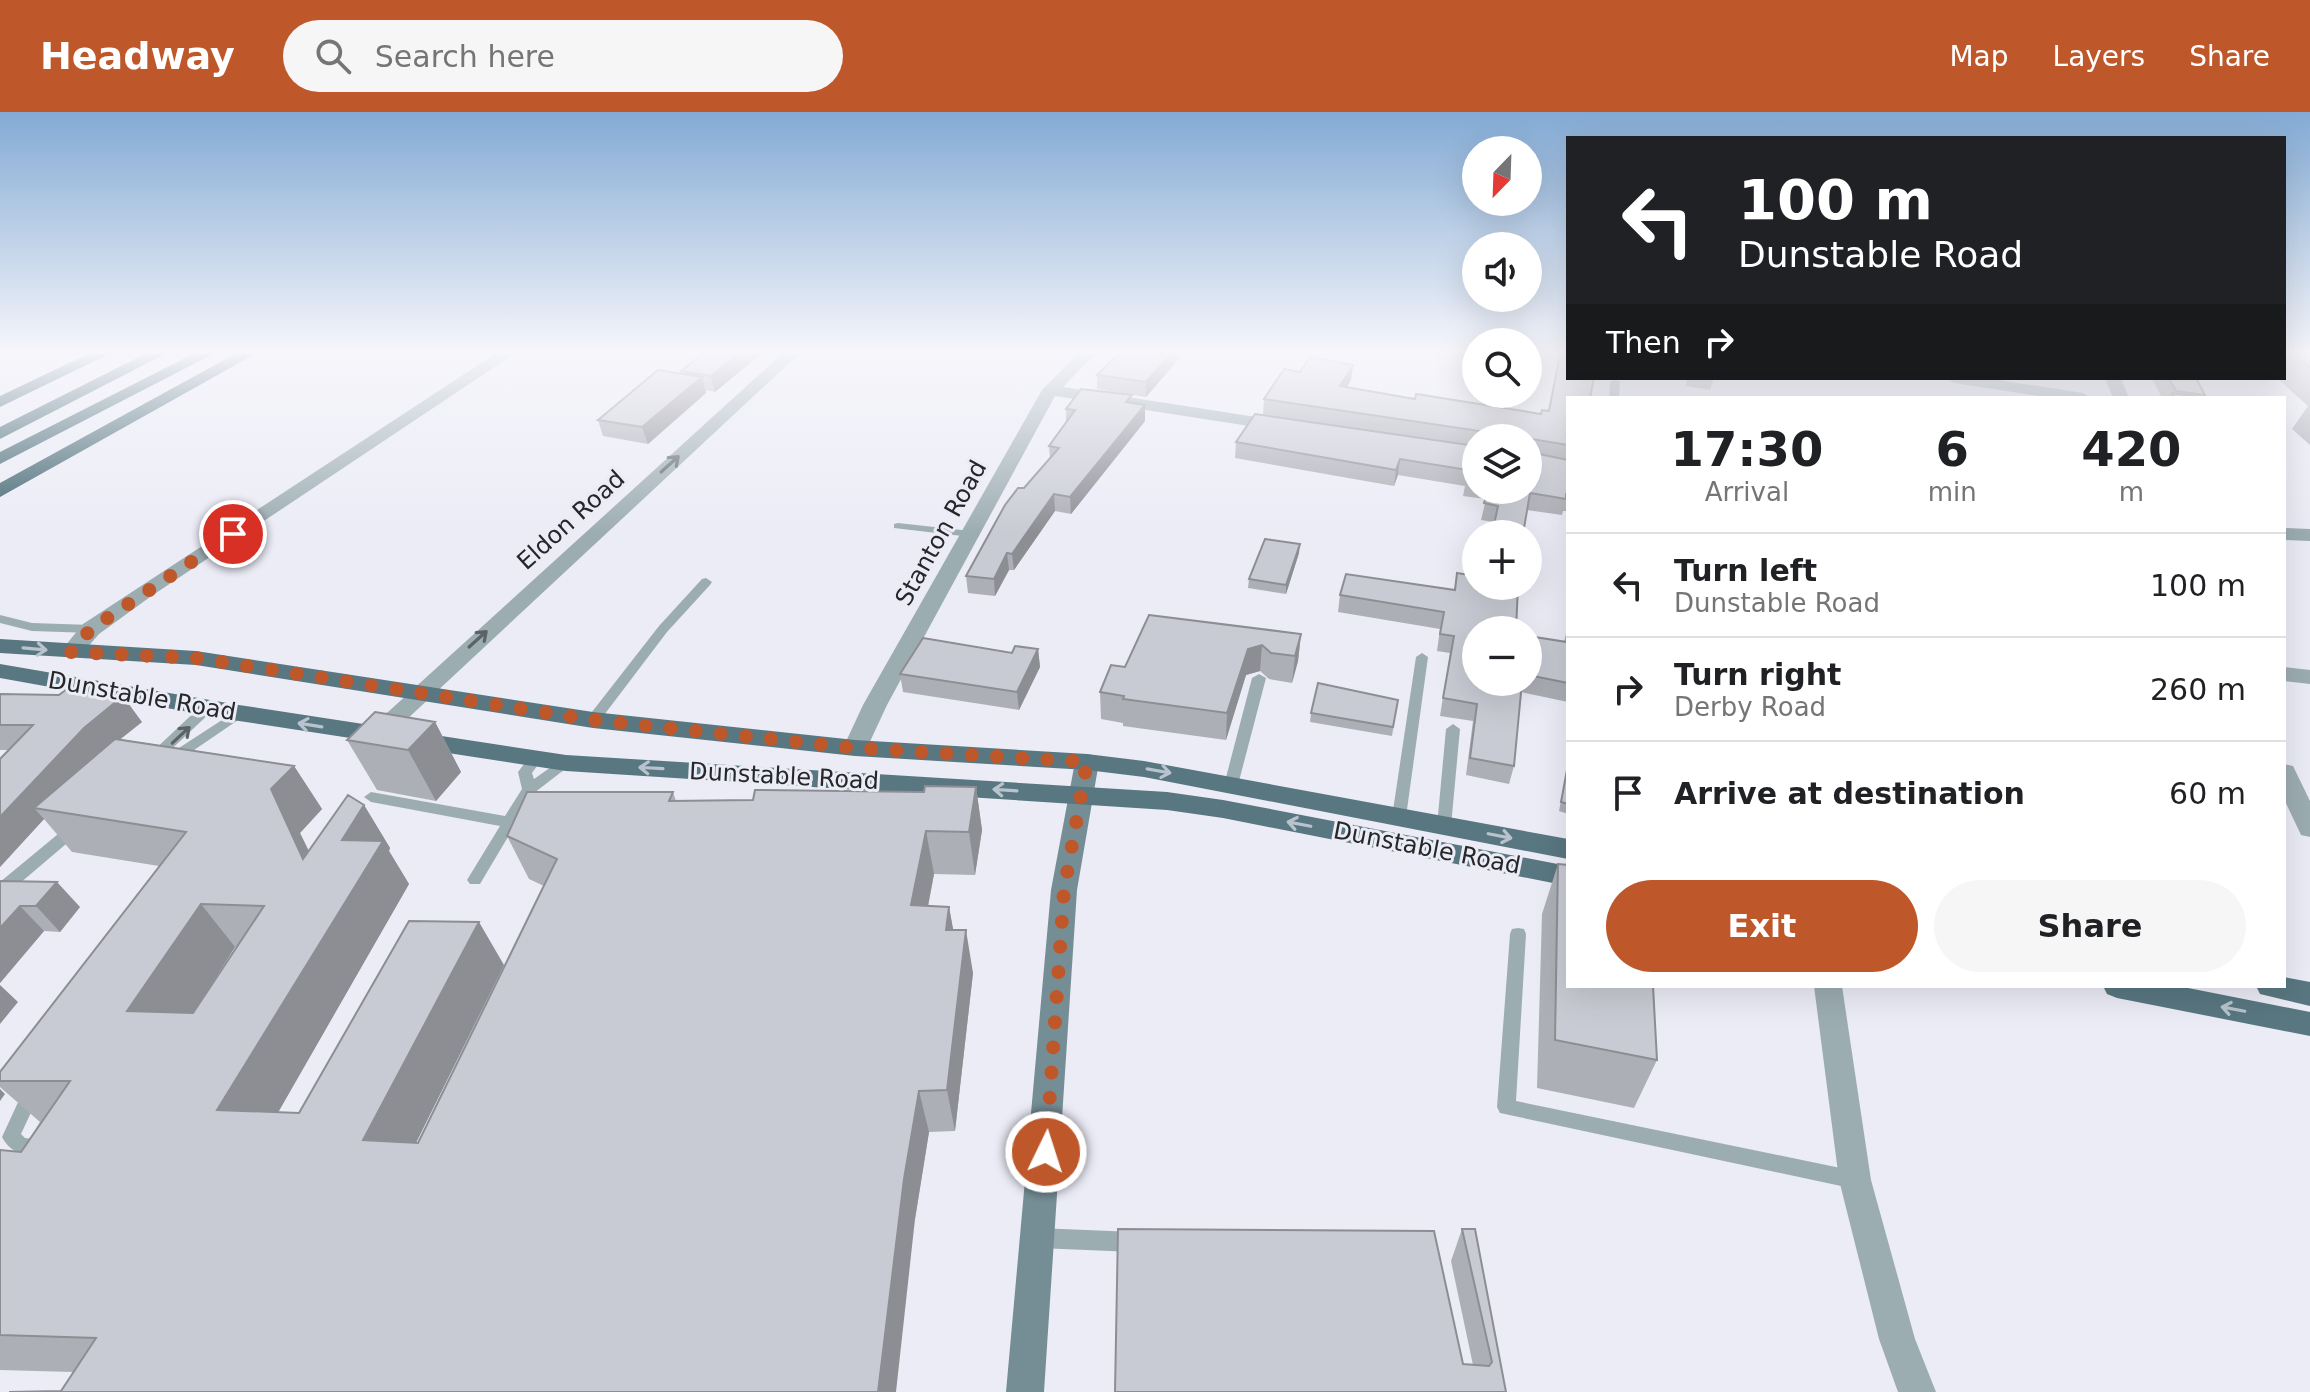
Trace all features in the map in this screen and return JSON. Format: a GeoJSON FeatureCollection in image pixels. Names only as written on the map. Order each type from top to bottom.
{"type":"FeatureCollection","features":[{"type":"Feature","properties":{"kind":"highway"},"geometry":{"type":"LineString","coordinates":[[0,434],[40,414]]}},
{"type":"Feature","properties":{"kind":"highway"},"geometry":{"type":"LineString","coordinates":[[0,459],[88,414]]}},
{"type":"Feature","properties":{"kind":"highway"},"geometry":{"type":"LineString","coordinates":[[0,491],[139,414]]}},
{"type":"Feature","properties":{"kind":"main road","name":"Dunstable Road"},"geometry":{"type":"LineString","coordinates":[[0,646],[196,658],[593,720],[855,748],[1087,762],[1231,785],[1566,849]]}},
{"type":"Feature","properties":{"kind":"main road","name":"Dunstable Road"},"geometry":{"type":"LineString","coordinates":[[0,671],[201,707],[566,763],[1167,801],[1223,809],[1566,876]]}},
{"type":"Feature","properties":{"kind":"main road"},"geometry":{"type":"LineString","coordinates":[[2127,988],[2310,1024]]}},
{"type":"Feature","properties":{"kind":"main road"},"geometry":{"type":"LineString","coordinates":[[2280,988],[2310,994]]}},
{"type":"Feature","properties":{"kind":"street"},"geometry":{"type":"LineString","coordinates":[[71,652],[91,629],[416,414]]}},
{"type":"Feature","properties":{"kind":"street","name":"Eldon Road"},"geometry":{"type":"LineString","coordinates":[[358,732],[378,728],[396,717],[726,414]]}},
{"type":"Feature","properties":{"kind":"street","name":"Stanton Road"},"geometry":{"type":"LineString","coordinates":[[855,748],[875,705],[1037,414]]}},
{"type":"Feature","properties":{"kind":"street"},"geometry":{"type":"LineString","coordinates":[[1206,414],[1293,427]]}},
{"type":"Feature","properties":{"kind":"street"},"geometry":{"type":"LineString","coordinates":[[2286,534],[2310,535]]}},
{"type":"Feature","properties":{"kind":"street"},"geometry":{"type":"LineString","coordinates":[[2286,674],[2310,677]]}},
{"type":"Feature","properties":{"kind":"street"},"geometry":{"type":"LineString","coordinates":[[1025,1392],[1064,890],[1087,762]]}},
{"type":"Feature","properties":{"kind":"street"},"geometry":{"type":"LineString","coordinates":[[2286,776],[2310,828]]}},
{"type":"Feature","properties":{"kind":"street"},"geometry":{"type":"LineString","coordinates":[[1828,988],[1855,1180],[1897,1339],[1917,1392]]}},
{"type":"Feature","properties":{"kind":"lane"},"geometry":{"type":"LineString","coordinates":[[898,526],[971,534]]}},
{"type":"Feature","properties":{"kind":"lane"},"geometry":{"type":"LineString","coordinates":[[593,720],[663,629],[706,582]]}},
{"type":"Feature","properties":{"kind":"lane"},"geometry":{"type":"LineString","coordinates":[[0,619],[32,627],[91,629]]}},
{"type":"Feature","properties":{"kind":"lane"},"geometry":{"type":"LineString","coordinates":[[1399,817],[1422,657]]}},
{"type":"Feature","properties":{"kind":"lane"},"geometry":{"type":"LineString","coordinates":[[1231,785],[1259,678]]}},
{"type":"Feature","properties":{"kind":"lane"},"geometry":{"type":"LineString","coordinates":[[154,763],[201,707]]}},
{"type":"Feature","properties":{"kind":"lane"},"geometry":{"type":"LineString","coordinates":[[154,763],[239,713]]}},
{"type":"Feature","properties":{"kind":"lane"},"geometry":{"type":"LineString","coordinates":[[1444,826],[1453,729]]}},
{"type":"Feature","properties":{"kind":"lane"},"geometry":{"type":"LineString","coordinates":[[529,789],[525,772],[535,759]]}},
{"type":"Feature","properties":{"kind":"lane"},"geometry":{"type":"LineString","coordinates":[[154,763],[195,766]]}},
{"type":"Feature","properties":{"kind":"lane"},"geometry":{"type":"LineString","coordinates":[[475,880],[529,789],[566,763]]}},
{"type":"Feature","properties":{"kind":"lane"},"geometry":{"type":"LineString","coordinates":[[371,797],[508,822]]}},
{"type":"Feature","properties":{"kind":"lane"},"geometry":{"type":"LineString","coordinates":[[0,891],[90,815]]}},
{"type":"Feature","properties":{"kind":"lane"},"geometry":{"type":"LineString","coordinates":[[1518,934],[1506,1107],[1855,1180]]}},
{"type":"Feature","properties":{"kind":"lane"},"geometry":{"type":"LineString","coordinates":[[39,1071],[11,1137],[21,1146],[60,1148]]}},
{"type":"Feature","properties":{"kind":"lane"},"geometry":{"type":"LineString","coordinates":[[1038,1238],[1156,1242]]}},
{"type":"Feature","properties":{"kind":"building"},"geometry":{"type":"Polygon","coordinates":[[[606,414],[658,414],[642,427],[598,420],[606,414]]]}},
{"type":"Feature","properties":{"kind":"building"},"geometry":{"type":"Polygon","coordinates":[[[1072,414],[1138,414],[1070,497],[1054,494],[1012,554],[1007,553],[994,579],[966,576],[1005,505],[1059,448],[1049,446],[1072,414]]]}},
{"type":"Feature","properties":{"kind":"building"},"geometry":{"type":"Polygon","coordinates":[[[1255,414],[1462,444],[1462,469],[1400,459],[1396,470],[1236,442],[1255,414]]]}},
{"type":"Feature","properties":{"kind":"building"},"geometry":{"type":"Polygon","coordinates":[[[1363,414],[1566,414],[1566,445],[1542,441],[1542,424],[1462,424],[1462,428],[1363,414]]]}},
{"type":"Feature","properties":{"kind":"building"},"geometry":{"type":"Polygon","coordinates":[[[1542,455],[1566,460],[1566,499],[1542,495],[1542,455]]]}},
{"type":"Feature","properties":{"kind":"building"},"geometry":{"type":"Polygon","coordinates":[[[1489,504],[1528,504],[1525,520],[1495,520],[1498,506],[1489,504]]]}},
{"type":"Feature","properties":{"kind":"building"},"geometry":{"type":"Polygon","coordinates":[[[1265,539],[1300,544],[1286,585],[1249,579],[1265,539]]]}},
{"type":"Feature","properties":{"kind":"building"},"geometry":{"type":"Polygon","coordinates":[[[1457,573],[1462,574],[1462,600],[1517,600],[1517,616],[1462,616],[1462,696],[1521,696],[1514,766],[1470,758],[1477,704],[1443,698],[1454,636],[1440,634],[1444,612],[1340,595],[1346,574],[1455,590],[1457,573]]]}},
{"type":"Feature","properties":{"kind":"building"},"geometry":{"type":"Polygon","coordinates":[[[1149,615],[1301,634],[1295,656],[1271,653],[1262,645],[1248,649],[1227,713],[1123,699],[1124,696],[1100,692],[1111,665],[1125,667],[1149,615]]]}},
{"type":"Feature","properties":{"kind":"building"},"geometry":{"type":"Polygon","coordinates":[[[923,638],[1012,653],[1015,646],[1038,649],[1017,692],[900,674],[923,638]]]}},
{"type":"Feature","properties":{"kind":"building"},"geometry":{"type":"Polygon","coordinates":[[[1542,638],[1566,642],[1566,683],[1542,678],[1542,638]]]}},
{"type":"Feature","properties":{"kind":"building"},"geometry":{"type":"Polygon","coordinates":[[[1318,683],[1398,700],[1393,727],[1311,713],[1318,683]]]}},
{"type":"Feature","properties":{"kind":"building"},"geometry":{"type":"Polygon","coordinates":[[[68,688],[123,696],[84,728],[0,817],[0,759],[33,725],[0,725],[0,694],[59,695],[68,688]]]}},
{"type":"Feature","properties":{"kind":"building"},"geometry":{"type":"Polygon","coordinates":[[[375,712],[435,722],[408,750],[347,740],[375,712]]]}},
{"type":"Feature","properties":{"kind":"building"},"geometry":{"type":"Polygon","coordinates":[[[115,739],[294,766],[271,789],[303,859],[348,795],[364,805],[342,840],[383,841],[217,1110],[299,1113],[409,921],[479,922],[363,1140],[418,1143],[557,859],[507,836],[527,792],[673,792],[669,801],[753,800],[755,790],[924,792],[925,786],[976,787],[969,832],[926,831],[911,905],[949,907],[946,930],[966,930],[947,1090],[919,1091],[904,1179],[878,1392],[9,1392],[61,1391],[96,1338],[0,1335],[0,1150],[21,1152],[70,1081],[0,1081],[0,1072],[186,832],[34,808],[115,739]],[[201,904],[127,1011],[193,1013],[264,906],[201,904]]]}},
{"type":"Feature","properties":{"kind":"building"},"geometry":{"type":"Polygon","coordinates":[[[1566,775],[1566,803],[1561,802],[1566,775]]]}},
{"type":"Feature","properties":{"kind":"building"},"geometry":{"type":"Polygon","coordinates":[[[1558,864],[1566,865],[1566,988],[1653,988],[1657,1060],[1555,1040],[1558,864]]]}},
{"type":"Feature","properties":{"kind":"building"},"geometry":{"type":"Polygon","coordinates":[[[0,881],[57,882],[36,906],[20,906],[0,928],[0,881]]]}},
{"type":"Feature","properties":{"kind":"building"},"geometry":{"type":"Polygon","coordinates":[[[1118,1229],[1434,1231],[1463,1364],[1489,1366],[1492,1362],[1462,1229],[1475,1229],[1506,1392],[1115,1392],[1118,1229]]]}},
{"type":"Feature","properties":{"kind":"route"},"geometry":{"type":"LineString","coordinates":[[233,534],[91,629],[71,652],[196,658],[593,720],[855,748],[1087,762],[1064,890],[1046,1152]]}}]}
